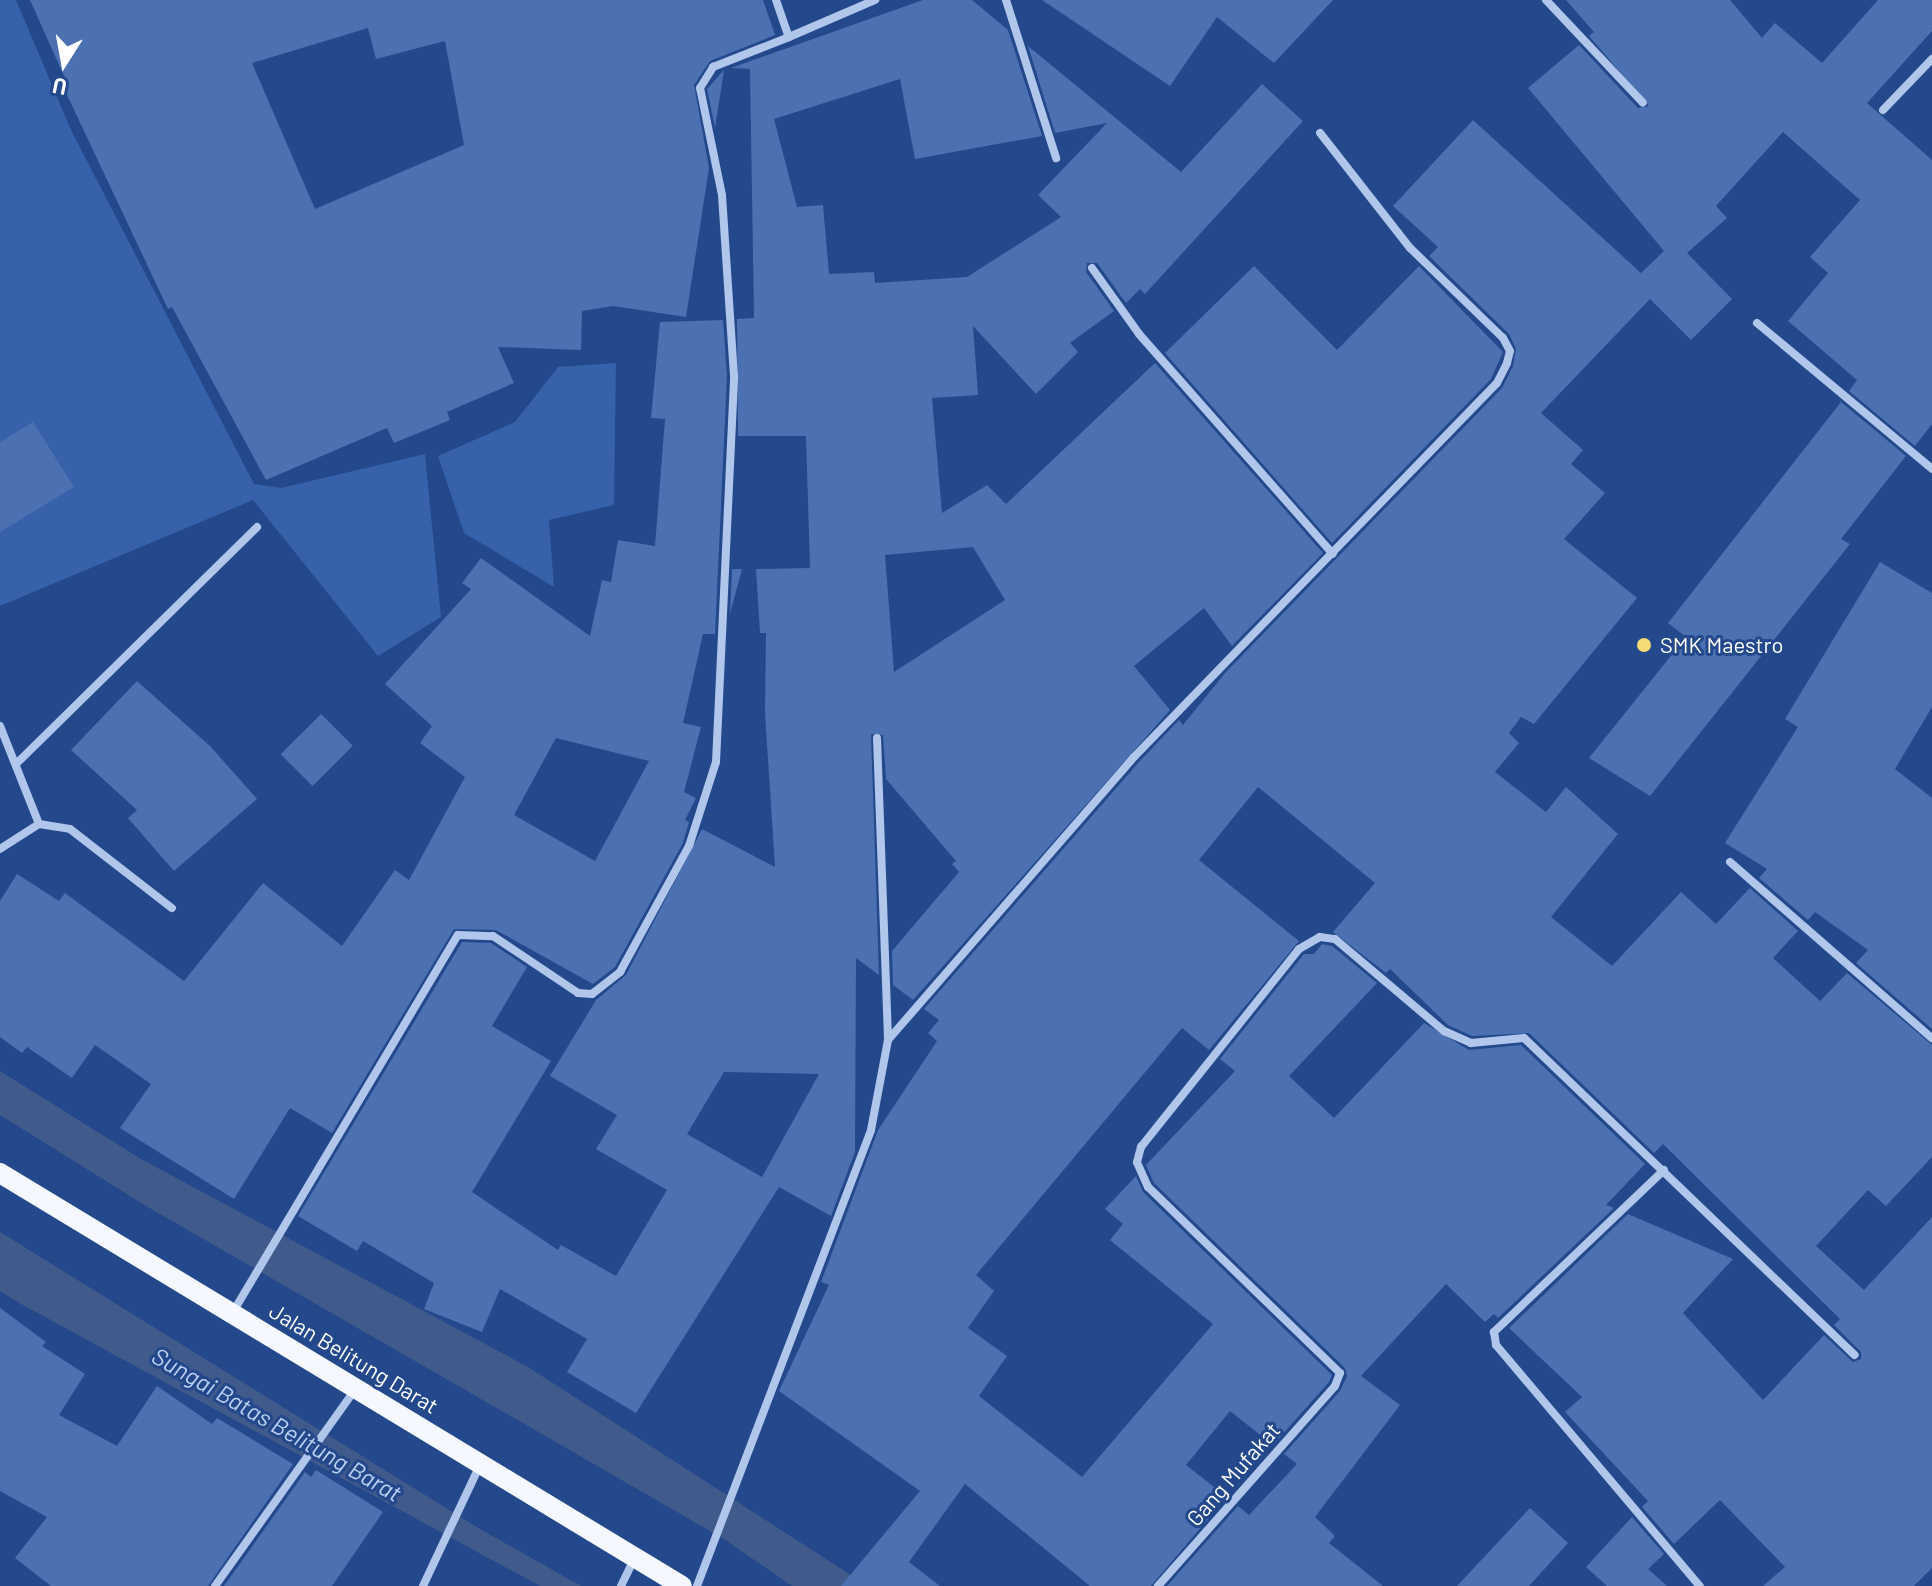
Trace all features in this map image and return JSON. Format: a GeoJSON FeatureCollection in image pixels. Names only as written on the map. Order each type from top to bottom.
{"type":"FeatureCollection","features":[{"type":"Feature","properties":{"kind":"main road","name":"Jalan Belitung Darat"},"geometry":{"type":"LineString","coordinates":[[0,1173],[682,1586]]}},
{"type":"Feature","properties":{"kind":"street"},"geometry":{"type":"LineString","coordinates":[[776,0],[789,37]]}},
{"type":"Feature","properties":{"kind":"street"},"geometry":{"type":"LineString","coordinates":[[232,1314],[458,935],[493,936],[578,993],[592,994],[620,972],[689,846],[716,762],[734,376],[722,195],[700,88],[713,67],[875,0]]}},
{"type":"Feature","properties":{"kind":"street"},"geometry":{"type":"LineString","coordinates":[[1006,0],[1056,158]]}},
{"type":"Feature","properties":{"kind":"street"},"geometry":{"type":"LineString","coordinates":[[1546,0],[1643,103]]}},
{"type":"Feature","properties":{"kind":"street"},"geometry":{"type":"LineString","coordinates":[[1883,110],[1932,59]]}},
{"type":"Feature","properties":{"kind":"street"},"geometry":{"type":"LineString","coordinates":[[888,1040],[1134,757],[1497,383],[1510,351],[1410,248],[1320,133]]}},
{"type":"Feature","properties":{"kind":"street"},"geometry":{"type":"LineString","coordinates":[[1092,268],[1139,334],[1333,554]]}},
{"type":"Feature","properties":{"kind":"street"},"geometry":{"type":"LineString","coordinates":[[1757,323],[1932,469]]}},
{"type":"Feature","properties":{"kind":"street"},"geometry":{"type":"LineString","coordinates":[[16,764],[257,527]]}},
{"type":"Feature","properties":{"kind":"street"},"geometry":{"type":"LineString","coordinates":[[0,726],[39,824]]}},
{"type":"Feature","properties":{"kind":"street"},"geometry":{"type":"LineString","coordinates":[[697,1586],[871,1130],[888,1040],[877,738]]}},
{"type":"Feature","properties":{"kind":"street"},"geometry":{"type":"LineString","coordinates":[[0,849],[39,824],[70,829],[172,908]]}},
{"type":"Feature","properties":{"kind":"street"},"geometry":{"type":"LineString","coordinates":[[1730,862],[1932,1038]]}},
{"type":"Feature","properties":{"kind":"street","name":"Gang Mufakat"},"geometry":{"type":"LineString","coordinates":[[1158,1586],[1335,1386],[1338,1366],[1148,1187],[1137,1162],[1141,1147],[1299,949],[1320,937],[1335,939],[1444,1031],[1471,1043],[1524,1038],[1664,1170]]}},
{"type":"Feature","properties":{"kind":"street"},"geometry":{"type":"LineString","coordinates":[[1700,1586],[1496,1345],[1494,1332],[1664,1170],[1855,1355]]}},
{"type":"Feature","properties":{"kind":"street"},"geometry":{"type":"LineString","coordinates":[[215,1586],[358,1387]]}},
{"type":"Feature","properties":{"kind":"street"},"geometry":{"type":"LineString","coordinates":[[423,1586],[481,1463]]}},
{"type":"Feature","properties":{"kind":"street"},"geometry":{"type":"LineString","coordinates":[[621,1586],[634,1558]]}},
{"type":"Feature","properties":{"kind":"shaded area"},"geometry":{"type":"Polygon","coordinates":[[[0,0],[16,0],[71,130],[254,484],[281,488],[425,454],[441,617],[378,656],[253,500],[0,606],[0,0]]]}},
{"type":"Feature","properties":{"kind":"shaded area"},"geometry":{"type":"Polygon","coordinates":[[[616,363],[614,505],[549,520],[554,587],[464,533],[438,456],[515,422],[558,367],[616,363]]]}},
{"type":"Feature","properties":{"kind":"water"},"geometry":{"type":"Polygon","coordinates":[[[0,1071],[141,1159],[528,1367],[868,1586],[792,1586],[724,1539],[146,1206],[0,1115],[0,1071]]]}},
{"type":"Feature","properties":{"kind":"water","name":"Sungai Batas Belitung Barat"},"geometry":{"type":"Polygon","coordinates":[[[0,1232],[480,1529],[581,1586],[540,1586],[21,1304],[0,1291],[0,1232]]]}},
{"type":"Feature","properties":{"kind":"building"},"geometry":{"type":"Polygon","coordinates":[[[30,0],[763,0],[775,35],[710,61],[694,85],[709,168],[686,317],[613,306],[582,311],[581,350],[498,347],[514,383],[447,412],[450,420],[394,443],[387,428],[266,480],[172,307],[168,309],[59,78],[64,76],[30,0]],[[368,28],[252,63],[315,209],[464,145],[445,41],[376,59],[368,28]]]}},
{"type":"Feature","properties":{"kind":"building"},"geometry":{"type":"Polygon","coordinates":[[[923,0],[972,0],[1008,30],[1042,136],[915,159],[900,79],[774,119],[797,207],[823,205],[829,274],[874,272],[875,283],[967,277],[1061,217],[1038,195],[1107,123],[1055,133],[1028,46],[1181,172],[1262,84],[1303,121],[1145,294],[1140,289],[1126,303],[1097,263],[1087,263],[1086,272],[1114,311],[1070,343],[1078,352],[1036,394],[973,326],[978,395],[932,398],[942,513],[987,485],[1006,504],[1155,363],[1323,553],[1232,646],[1204,608],[1134,666],[1170,710],[913,1000],[893,985],[892,951],[959,872],[952,864],[956,861],[886,779],[883,735],[871,734],[879,975],[856,958],[855,1152],[831,1216],[779,1187],[636,1413],[567,1372],[587,1339],[500,1289],[482,1332],[424,1309],[434,1283],[363,1241],[357,1251],[298,1216],[462,942],[491,943],[527,967],[492,1026],[551,1061],[472,1192],[558,1250],[561,1245],[616,1276],[667,1190],[596,1149],[617,1115],[550,1076],[596,1000],[626,975],[702,829],[775,867],[765,713],[766,633],[760,633],[756,569],[810,568],[806,436],[738,436],[737,319],[754,318],[750,69],[731,68],[923,0]],[[973,547],[885,555],[894,672],[1005,600],[973,547]],[[724,1072],[687,1134],[762,1177],[819,1074],[724,1072]]]}},
{"type":"Feature","properties":{"kind":"building"},"geometry":{"type":"Polygon","coordinates":[[[1042,0],[1333,0],[1274,63],[1217,17],[1170,86],[1042,0]]]}},
{"type":"Feature","properties":{"kind":"building"},"geometry":{"type":"Polygon","coordinates":[[[1566,0],[1730,0],[1762,38],[1775,23],[1822,63],[1878,0],[1932,0],[1932,31],[1867,103],[1932,160],[1932,424],[1915,446],[1849,391],[1857,380],[1788,321],[1828,273],[1810,257],[1860,200],[1783,132],[1716,206],[1727,218],[1687,253],[1732,299],[1691,340],[1650,299],[1541,413],[1583,450],[1571,464],[1605,493],[1564,539],[1637,598],[1534,724],[1521,717],[1509,733],[1519,743],[1495,772],[1546,812],[1566,787],[1618,834],[1551,917],[1612,966],[1681,892],[1716,924],[1750,888],[1798,931],[1773,958],[1820,1001],[1847,973],[1932,1045],[1932,1157],[1886,1206],[1868,1190],[1816,1246],[1864,1290],[1932,1217],[1932,1568],[1914,1586],[1763,1586],[1785,1567],[1720,1500],[1674,1544],[1642,1507],[1648,1501],[1565,1412],[1582,1397],[1509,1328],[1628,1214],[1733,1259],[1683,1313],[1763,1400],[1824,1335],[1853,1362],[1861,1359],[1861,1352],[1834,1325],[1840,1319],[1663,1144],[1654,1153],[1529,1033],[1472,1036],[1448,1025],[1390,969],[1386,973],[1333,932],[1375,883],[1258,787],[1199,860],[1299,941],[1209,1050],[1182,1028],[976,1275],[994,1291],[968,1328],[1007,1356],[979,1396],[1082,1477],[1213,1324],[1110,1240],[1123,1224],[1105,1209],[1136,1176],[1143,1192],[1332,1375],[1329,1382],[1273,1445],[1230,1411],[1186,1465],[1227,1497],[1151,1586],[1090,1586],[965,1484],[909,1562],[940,1586],[841,1586],[920,1491],[779,1391],[829,1285],[821,1282],[878,1130],[937,1041],[928,1033],[939,1020],[924,1009],[1139,762],[1179,720],[1183,725],[1225,673],[1502,388],[1513,366],[1516,349],[1509,334],[1429,256],[1438,247],[1393,206],[1473,120],[1641,273],[1664,251],[1528,88],[1579,45],[1638,108],[1649,106],[1589,36],[1594,32],[1566,0]]]}},
{"type":"Feature","properties":{"kind":"building"},"geometry":{"type":"Polygon","coordinates":[[[724,70],[715,128],[707,89],[724,70]]]}},
{"type":"Feature","properties":{"kind":"building"},"geometry":{"type":"Polygon","coordinates":[[[1254,266],[1337,350],[1419,266],[1503,352],[1491,379],[1332,543],[1165,353],[1254,266]]]}},
{"type":"Feature","properties":{"kind":"building"},"geometry":{"type":"Polygon","coordinates":[[[723,320],[727,376],[715,634],[703,634],[683,723],[701,727],[684,792],[696,798],[685,820],[689,822],[683,843],[615,967],[593,984],[496,930],[454,929],[332,1133],[290,1108],[234,1199],[120,1128],[151,1084],[95,1045],[72,1078],[27,1047],[22,1053],[0,1037],[0,901],[17,874],[59,901],[65,893],[184,981],[263,883],[342,946],[395,870],[409,880],[465,777],[420,743],[432,726],[385,684],[471,589],[462,583],[481,558],[590,636],[602,580],[611,582],[618,540],[655,546],[665,419],[651,418],[660,322],[723,320]],[[556,738],[514,815],[595,861],[649,761],[556,738]]]}},
{"type":"Feature","properties":{"kind":"building"},"geometry":{"type":"Polygon","coordinates":[[[1841,402],[1906,456],[1841,539],[1850,544],[1650,796],[1589,758],[1686,637],[1668,623],[1841,402]]]}},
{"type":"Feature","properties":{"kind":"building"},"geometry":{"type":"Polygon","coordinates":[[[33,422],[74,487],[0,532],[0,442],[33,422]]]}},
{"type":"Feature","properties":{"kind":"building"},"geometry":{"type":"Polygon","coordinates":[[[1880,562],[1932,593],[1932,707],[1895,769],[1932,798],[1932,1029],[1856,963],[1868,950],[1815,912],[1808,920],[1759,878],[1767,869],[1725,843],[1798,727],[1785,719],[1880,562]]]}},
{"type":"Feature","properties":{"kind":"building"},"geometry":{"type":"Polygon","coordinates":[[[732,569],[742,569],[730,614],[732,569]]]}},
{"type":"Feature","properties":{"kind":"building"},"geometry":{"type":"Polygon","coordinates":[[[137,681],[211,747],[257,799],[174,871],[128,818],[137,810],[71,750],[137,681]]]}},
{"type":"Feature","properties":{"kind":"building"},"geometry":{"type":"Polygon","coordinates":[[[321,714],[353,746],[313,786],[281,754],[321,714]]]}},
{"type":"Feature","properties":{"kind":"building"},"geometry":{"type":"Polygon","coordinates":[[[1322,944],[1332,946],[1377,983],[1289,1076],[1334,1118],[1424,1023],[1469,1050],[1521,1045],[1645,1164],[1606,1205],[1614,1208],[1498,1318],[1494,1314],[1485,1322],[1446,1284],[1361,1376],[1400,1405],[1315,1517],[1335,1536],[1329,1543],[1383,1586],[1167,1586],[1238,1506],[1249,1515],[1297,1464],[1284,1454],[1340,1391],[1347,1376],[1345,1368],[1154,1183],[1146,1165],[1235,1071],[1220,1059],[1304,954],[1314,954],[1322,944]]]}},
{"type":"Feature","properties":{"kind":"building"},"geometry":{"type":"Polygon","coordinates":[[[0,1308],[46,1342],[42,1346],[85,1374],[59,1415],[117,1446],[157,1386],[212,1424],[217,1418],[293,1464],[208,1586],[51,1586],[15,1558],[47,1517],[0,1491],[0,1308]]]}},
{"type":"Feature","properties":{"kind":"building"},"geometry":{"type":"Polygon","coordinates":[[[316,1470],[383,1512],[332,1586],[224,1586],[305,1472],[311,1477],[316,1470]]]}},
{"type":"Feature","properties":{"kind":"building"},"geometry":{"type":"Polygon","coordinates":[[[1530,1508],[1568,1543],[1529,1586],[1457,1586],[1530,1508]]]}},
{"type":"Feature","properties":{"kind":"building"},"geometry":{"type":"Polygon","coordinates":[[[1632,1517],[1664,1554],[1648,1569],[1667,1586],[1607,1586],[1586,1567],[1632,1517]]]}},
{"type":"Feature","properties":{"kind":"place","name":"SMK Maestro"},"geometry":{"type":"Point","coordinates":[1644,645]}}]}
